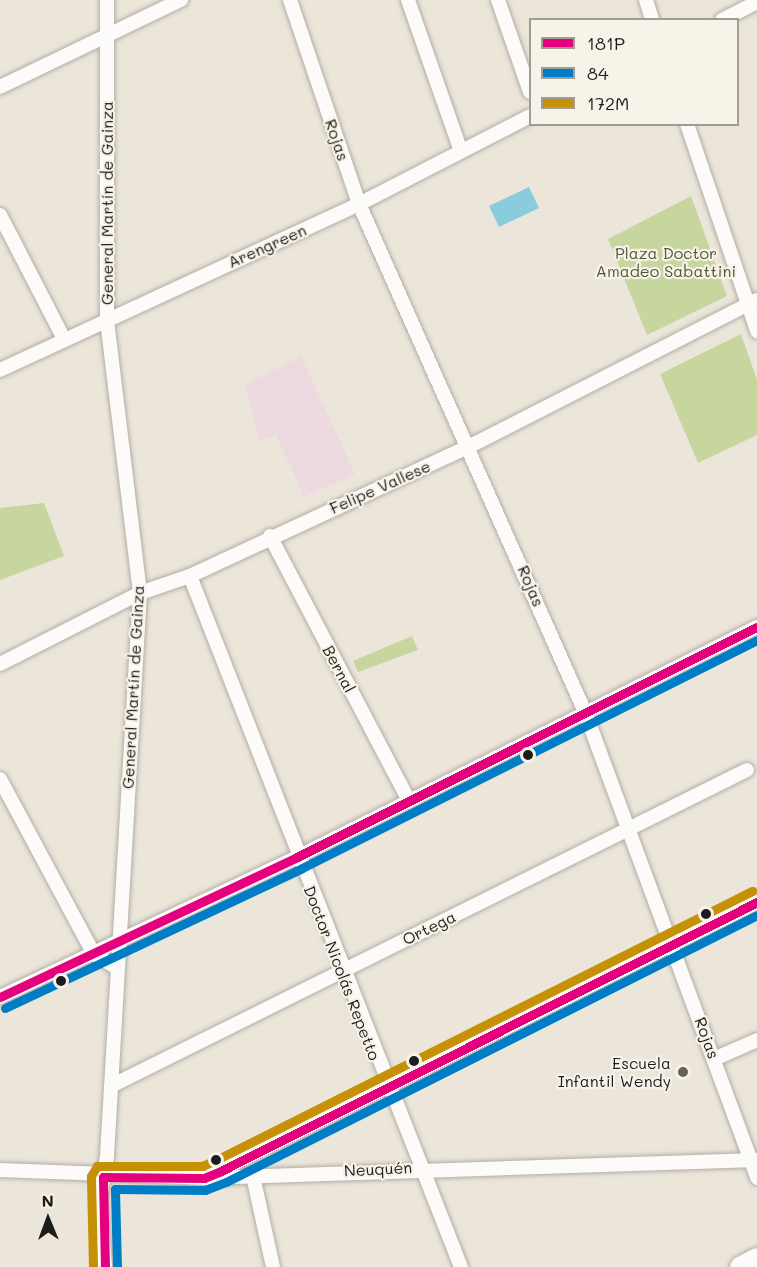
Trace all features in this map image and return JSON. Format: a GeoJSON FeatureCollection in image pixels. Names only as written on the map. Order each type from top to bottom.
{"type":"FeatureCollection","features":[{"type":"Feature","properties":{"kind":"street","name":"General Martín de Gainza"},"geometry":{"type":"LineString","coordinates":[[105,1267],[103,1177],[111,1086],[141,593],[107,319],[107,0]]}},
{"type":"Feature","properties":{"kind":"street"},"geometry":{"type":"LineString","coordinates":[[0,87],[181,0]]}},
{"type":"Feature","properties":{"kind":"street","name":"Rojas"},"geometry":{"type":"LineString","coordinates":[[290,0],[359,204],[470,446],[585,712],[754,1160],[757,1178]]}},
{"type":"Feature","properties":{"kind":"street"},"geometry":{"type":"LineString","coordinates":[[408,0],[462,151]]}},
{"type":"Feature","properties":{"kind":"street"},"geometry":{"type":"LineString","coordinates":[[498,0],[529,86]]}},
{"type":"Feature","properties":{"kind":"street"},"geometry":{"type":"LineString","coordinates":[[646,0],[651,18]]}},
{"type":"Feature","properties":{"kind":"street"},"geometry":{"type":"LineString","coordinates":[[726,18],[757,2]]}},
{"type":"Feature","properties":{"kind":"street","name":"Arengreen"},"geometry":{"type":"LineString","coordinates":[[0,370],[359,204],[529,117]]}},
{"type":"Feature","properties":{"kind":"street"},"geometry":{"type":"LineString","coordinates":[[688,126],[752,303],[757,331]]}},
{"type":"Feature","properties":{"kind":"street"},"geometry":{"type":"LineString","coordinates":[[0,215],[64,339]]}},
{"type":"Feature","properties":{"kind":"street","name":"Felipe Vallese"},"geometry":{"type":"LineString","coordinates":[[0,664],[141,593],[190,576],[270,536],[470,446],[752,303]]}},
{"type":"Feature","properties":{"kind":"street","name":"Bernal"},"geometry":{"type":"LineString","coordinates":[[270,536],[409,801]]}},
{"type":"Feature","properties":{"kind":"street","name":"Doctor Nicolás Repetto"},"geometry":{"type":"LineString","coordinates":[[190,576],[340,972],[461,1267]]}},
{"type":"Feature","properties":{"kind":"street"},"geometry":{"type":"LineString","coordinates":[[0,997],[297,857],[757,627]]}},
{"type":"Feature","properties":{"kind":"street","name":"Ortega"},"geometry":{"type":"LineString","coordinates":[[111,1086],[747,770]]}},
{"type":"Feature","properties":{"kind":"street"},"geometry":{"type":"LineString","coordinates":[[0,779],[94,954],[117,968]]}},
{"type":"Feature","properties":{"kind":"street"},"geometry":{"type":"LineString","coordinates":[[204,1178],[757,902]]}},
{"type":"Feature","properties":{"kind":"street"},"geometry":{"type":"LineString","coordinates":[[714,1059],[757,1040]]}},
{"type":"Feature","properties":{"kind":"street","name":"Neuquén"},"geometry":{"type":"LineString","coordinates":[[0,1170],[103,1177],[204,1178],[420,1167],[754,1160]]}},
{"type":"Feature","properties":{"kind":"street"},"geometry":{"type":"LineString","coordinates":[[253,1176],[273,1267]]}},
{"type":"Feature","properties":{"kind":"street"},"geometry":{"type":"LineString","coordinates":[[740,1267],[757,1258]]}},
{"type":"Feature","properties":{"kind":"shaded area"},"geometry":{"type":"Polygon","coordinates":[[[301,356],[355,474],[304,497],[276,435],[259,441],[245,384],[301,356]]]}},
{"type":"Feature","properties":{"kind":"green space","name":"Plaza Doctor Amadeo Sabattini"},"geometry":{"type":"Polygon","coordinates":[[[691,196],[727,296],[647,335],[608,239],[691,196]]]}},
{"type":"Feature","properties":{"kind":"green space"},"geometry":{"type":"Polygon","coordinates":[[[741,334],[757,380],[757,435],[698,463],[660,374],[741,334]]]}},
{"type":"Feature","properties":{"kind":"green space"},"geometry":{"type":"Polygon","coordinates":[[[44,503],[64,556],[0,580],[0,508],[44,503]]]}},
{"type":"Feature","properties":{"kind":"green space"},"geometry":{"type":"Polygon","coordinates":[[[412,636],[418,650],[358,672],[353,661],[412,636]]]}},
{"type":"Feature","properties":{"kind":"water"},"geometry":{"type":"Polygon","coordinates":[[[529,187],[539,208],[499,227],[489,206],[529,187]]]}},
{"type":"Feature","properties":{"kind":"transit line","name":"181P"},"geometry":{"type":"LineString","coordinates":[[0,997],[297,857],[757,627]]}},
{"type":"Feature","properties":{"kind":"transit line","name":"84"},"geometry":{"type":"LineString","coordinates":[[5,1008],[302,868],[757,640]]}},
{"type":"Feature","properties":{"kind":"transit line","name":"172M"},"geometry":{"type":"LineString","coordinates":[[93,1267],[91,1176],[97,1166],[202,1166],[752,891]]}},
{"type":"Feature","properties":{"kind":"transit line","name":"181P"},"geometry":{"type":"LineString","coordinates":[[105,1267],[103,1177],[204,1178],[221,1171],[757,902]]}},
{"type":"Feature","properties":{"kind":"transit line","name":"84"},"geometry":{"type":"LineString","coordinates":[[117,1267],[115,1189],[205,1190],[226,1182],[757,915]]}},
{"type":"Feature","properties":{"kind":"place","name":"Escuela Infantil Wendy"},"geometry":{"type":"Point","coordinates":[683,1072]}}]}
